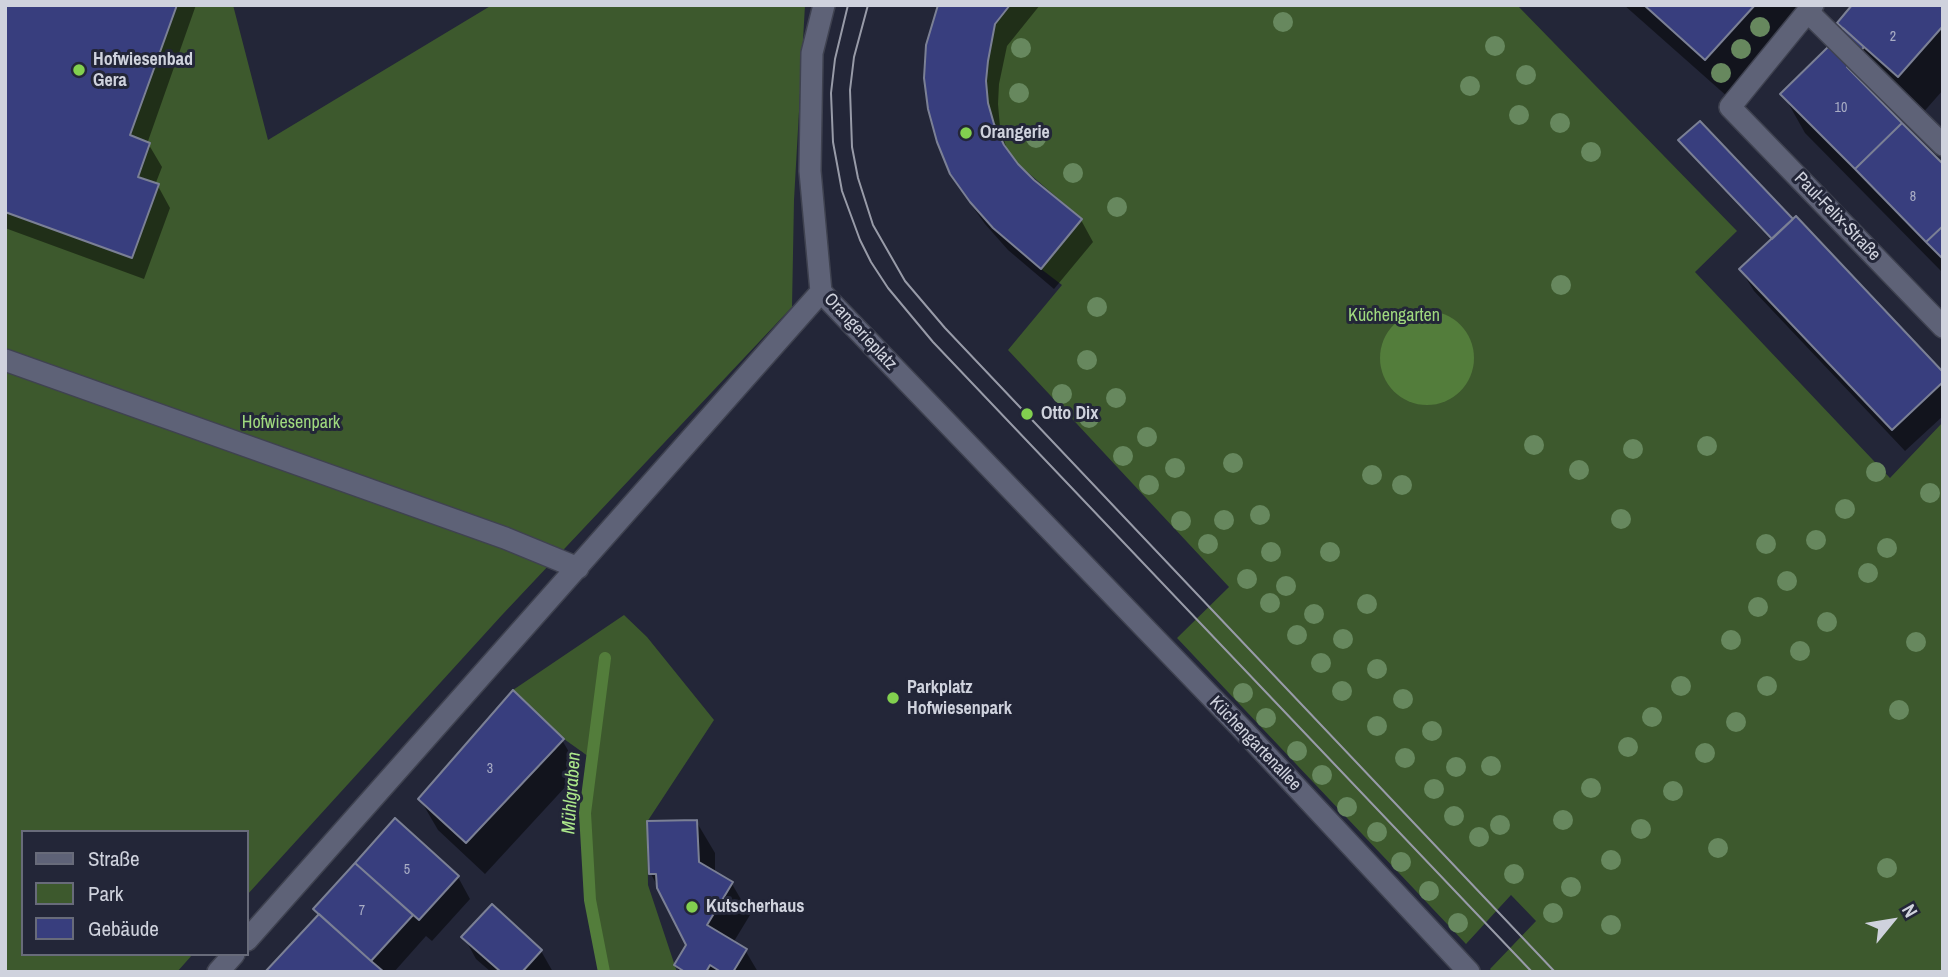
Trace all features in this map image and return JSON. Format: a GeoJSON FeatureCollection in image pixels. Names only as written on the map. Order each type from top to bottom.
{"type":"FeatureCollection","features":[{"type":"Feature","properties":{"kind":"street","name":"Orangerieplatz"},"geometry":{"type":"LineString","coordinates":[[824,5],[812,53],[810,171],[821,292],[1040,519]]}},
{"type":"Feature","properties":{"kind":"street"},"geometry":{"type":"LineString","coordinates":[[1810,8],[1943,145]]}},
{"type":"Feature","properties":{"kind":"street","name":"Paul-Felix-Straße"},"geometry":{"type":"LineString","coordinates":[[1810,8],[1730,107],[1943,327]]}},
{"type":"Feature","properties":{"kind":"street"},"geometry":{"type":"LineString","coordinates":[[248,939],[821,292]]}},
{"type":"Feature","properties":{"kind":"street"},"geometry":{"type":"LineString","coordinates":[[5,360],[505,538],[578,568]]}},
{"type":"Feature","properties":{"kind":"street","name":"Küchengartenallee"},"geometry":{"type":"LineString","coordinates":[[1040,519],[1244,731],[1466,970]]}},
{"type":"Feature","properties":{"kind":"street"},"geometry":{"type":"LineString","coordinates":[[218,972],[232,956]]}},
{"type":"Feature","properties":{"kind":"green space","name":"Hofwiesenpark"},"geometry":{"type":"Polygon","coordinates":[[[5,5],[233,5],[268,140],[492,5],[805,5],[794,200],[792,307],[502,615],[248,894],[248,830],[21,830],[21,956],[191,956],[177,972],[5,972],[5,5]]]}},
{"type":"Feature","properties":{"kind":"green space","name":"Küchengarten"},"geometry":{"type":"Polygon","coordinates":[[[1010,5],[1517,5],[1737,231],[1695,272],[1890,478],[1943,422],[1943,972],[1492,972],[1490,969],[1536,921],[1511,895],[1466,944],[1177,638],[1229,587],[1008,350],[1062,285],[1041,269],[1082,219],[1018,164],[1004,145],[994,124],[988,103],[988,61],[995,24],[1010,5]]]}},
{"type":"Feature","properties":{"kind":"green space"},"geometry":{"type":"Polygon","coordinates":[[[624,615],[647,637],[714,720],[647,822],[648,885],[677,972],[604,972],[590,900],[585,813],[592,759],[564,739],[513,690],[624,615]]]}},
{"type":"Feature","properties":{"kind":"shaded area"},"geometry":{"type":"Polygon","coordinates":[[[1427,311],[1445,315],[1460,325],[1470,340],[1474,358],[1470,376],[1460,391],[1445,401],[1427,405],[1409,401],[1394,391],[1384,376],[1380,358],[1384,340],[1394,325],[1409,315],[1427,311]]]}},
{"type":"Feature","properties":{"kind":"building","name":"Hofwiesenbad Gera"},"geometry":{"type":"Polygon","coordinates":[[[5,5],[177,5],[130,135],[150,143],[138,177],[159,184],[132,258],[5,212],[5,5]]]}},
{"type":"Feature","properties":{"kind":"building","name":"Orangerie"},"geometry":{"type":"Polygon","coordinates":[[[938,5],[1010,5],[995,24],[988,61],[988,103],[994,124],[1004,145],[1018,164],[1082,219],[1041,269],[993,228],[970,202],[950,174],[937,142],[928,109],[924,78],[926,45],[938,5]]]}},
{"type":"Feature","properties":{"kind":"building"},"geometry":{"type":"Polygon","coordinates":[[[1644,5],[1755,5],[1705,60],[1644,5]]]}},
{"type":"Feature","properties":{"kind":"building"},"geometry":{"type":"Polygon","coordinates":[[[1852,5],[1943,5],[1943,26],[1898,77],[1837,23],[1852,5]]]}},
{"type":"Feature","properties":{"kind":"building"},"geometry":{"type":"Polygon","coordinates":[[[1843,28],[1864,47],[1847,67],[1902,123],[1855,169],[1780,94],[1828,47],[1843,28]]]}},
{"type":"Feature","properties":{"kind":"building"},"geometry":{"type":"Polygon","coordinates":[[[1700,121],[1793,219],[1772,239],[1678,140],[1700,121]]]}},
{"type":"Feature","properties":{"kind":"building"},"geometry":{"type":"Polygon","coordinates":[[[1902,123],[1943,164],[1943,226],[1926,242],[1855,169],[1902,123]]]}},
{"type":"Feature","properties":{"kind":"building"},"geometry":{"type":"Polygon","coordinates":[[[1796,216],[1943,372],[1943,382],[1892,430],[1739,269],[1796,216]]]}},
{"type":"Feature","properties":{"kind":"building"},"geometry":{"type":"Polygon","coordinates":[[[1943,226],[1943,259],[1926,242],[1943,226]]]}},
{"type":"Feature","properties":{"kind":"building"},"geometry":{"type":"Polygon","coordinates":[[[513,690],[564,739],[466,843],[418,799],[513,690]]]}},
{"type":"Feature","properties":{"kind":"building"},"geometry":{"type":"Polygon","coordinates":[[[395,818],[459,876],[419,920],[355,863],[395,818]]]}},
{"type":"Feature","properties":{"kind":"building","name":"Kutscherhaus"},"geometry":{"type":"Polygon","coordinates":[[[697,820],[699,862],[733,882],[707,925],[747,949],[733,972],[721,972],[710,965],[706,972],[685,972],[674,965],[686,945],[657,888],[656,874],[649,874],[647,821],[697,820]]]}},
{"type":"Feature","properties":{"kind":"building"},"geometry":{"type":"Polygon","coordinates":[[[355,863],[413,915],[371,961],[313,909],[355,863]]]}},
{"type":"Feature","properties":{"kind":"building"},"geometry":{"type":"Polygon","coordinates":[[[492,904],[542,950],[522,972],[501,972],[461,937],[492,904]]]}},
{"type":"Feature","properties":{"kind":"building"},"geometry":{"type":"Polygon","coordinates":[[[319,914],[371,961],[384,972],[265,972],[319,914]]]}},
{"type":"Feature","properties":{"kind":"waterway","name":"Mühlgraben"},"geometry":{"type":"LineString","coordinates":[[604,972],[590,900],[585,813],[605,658]]}},
{"type":"Feature","properties":{"kind":"tram line"},"geometry":{"type":"LineString","coordinates":[[848,5],[835,59],[831,93],[833,142],[842,191],[860,240],[888,288],[933,342],[1532,972]]}},
{"type":"Feature","properties":{"kind":"tram line"},"geometry":{"type":"LineString","coordinates":[[868,5],[854,57],[850,90],[852,147],[858,178],[873,225],[905,281],[945,328],[1555,972]]}},
{"type":"Feature","properties":{"kind":"place","name":"Hofwiesenbad Gera"},"geometry":{"type":"Point","coordinates":[79,70]}},
{"type":"Feature","properties":{"kind":"place","name":"Orangerie"},"geometry":{"type":"Point","coordinates":[966,133]}},
{"type":"Feature","properties":{"kind":"place","name":"Otto Dix"},"geometry":{"type":"Point","coordinates":[1027,414]}},
{"type":"Feature","properties":{"kind":"place","name":"Parkplatz Hofwiesenpark"},"geometry":{"type":"Point","coordinates":[893,698]}},
{"type":"Feature","properties":{"kind":"place","name":"Kutscherhaus"},"geometry":{"type":"Point","coordinates":[692,907]}}]}
